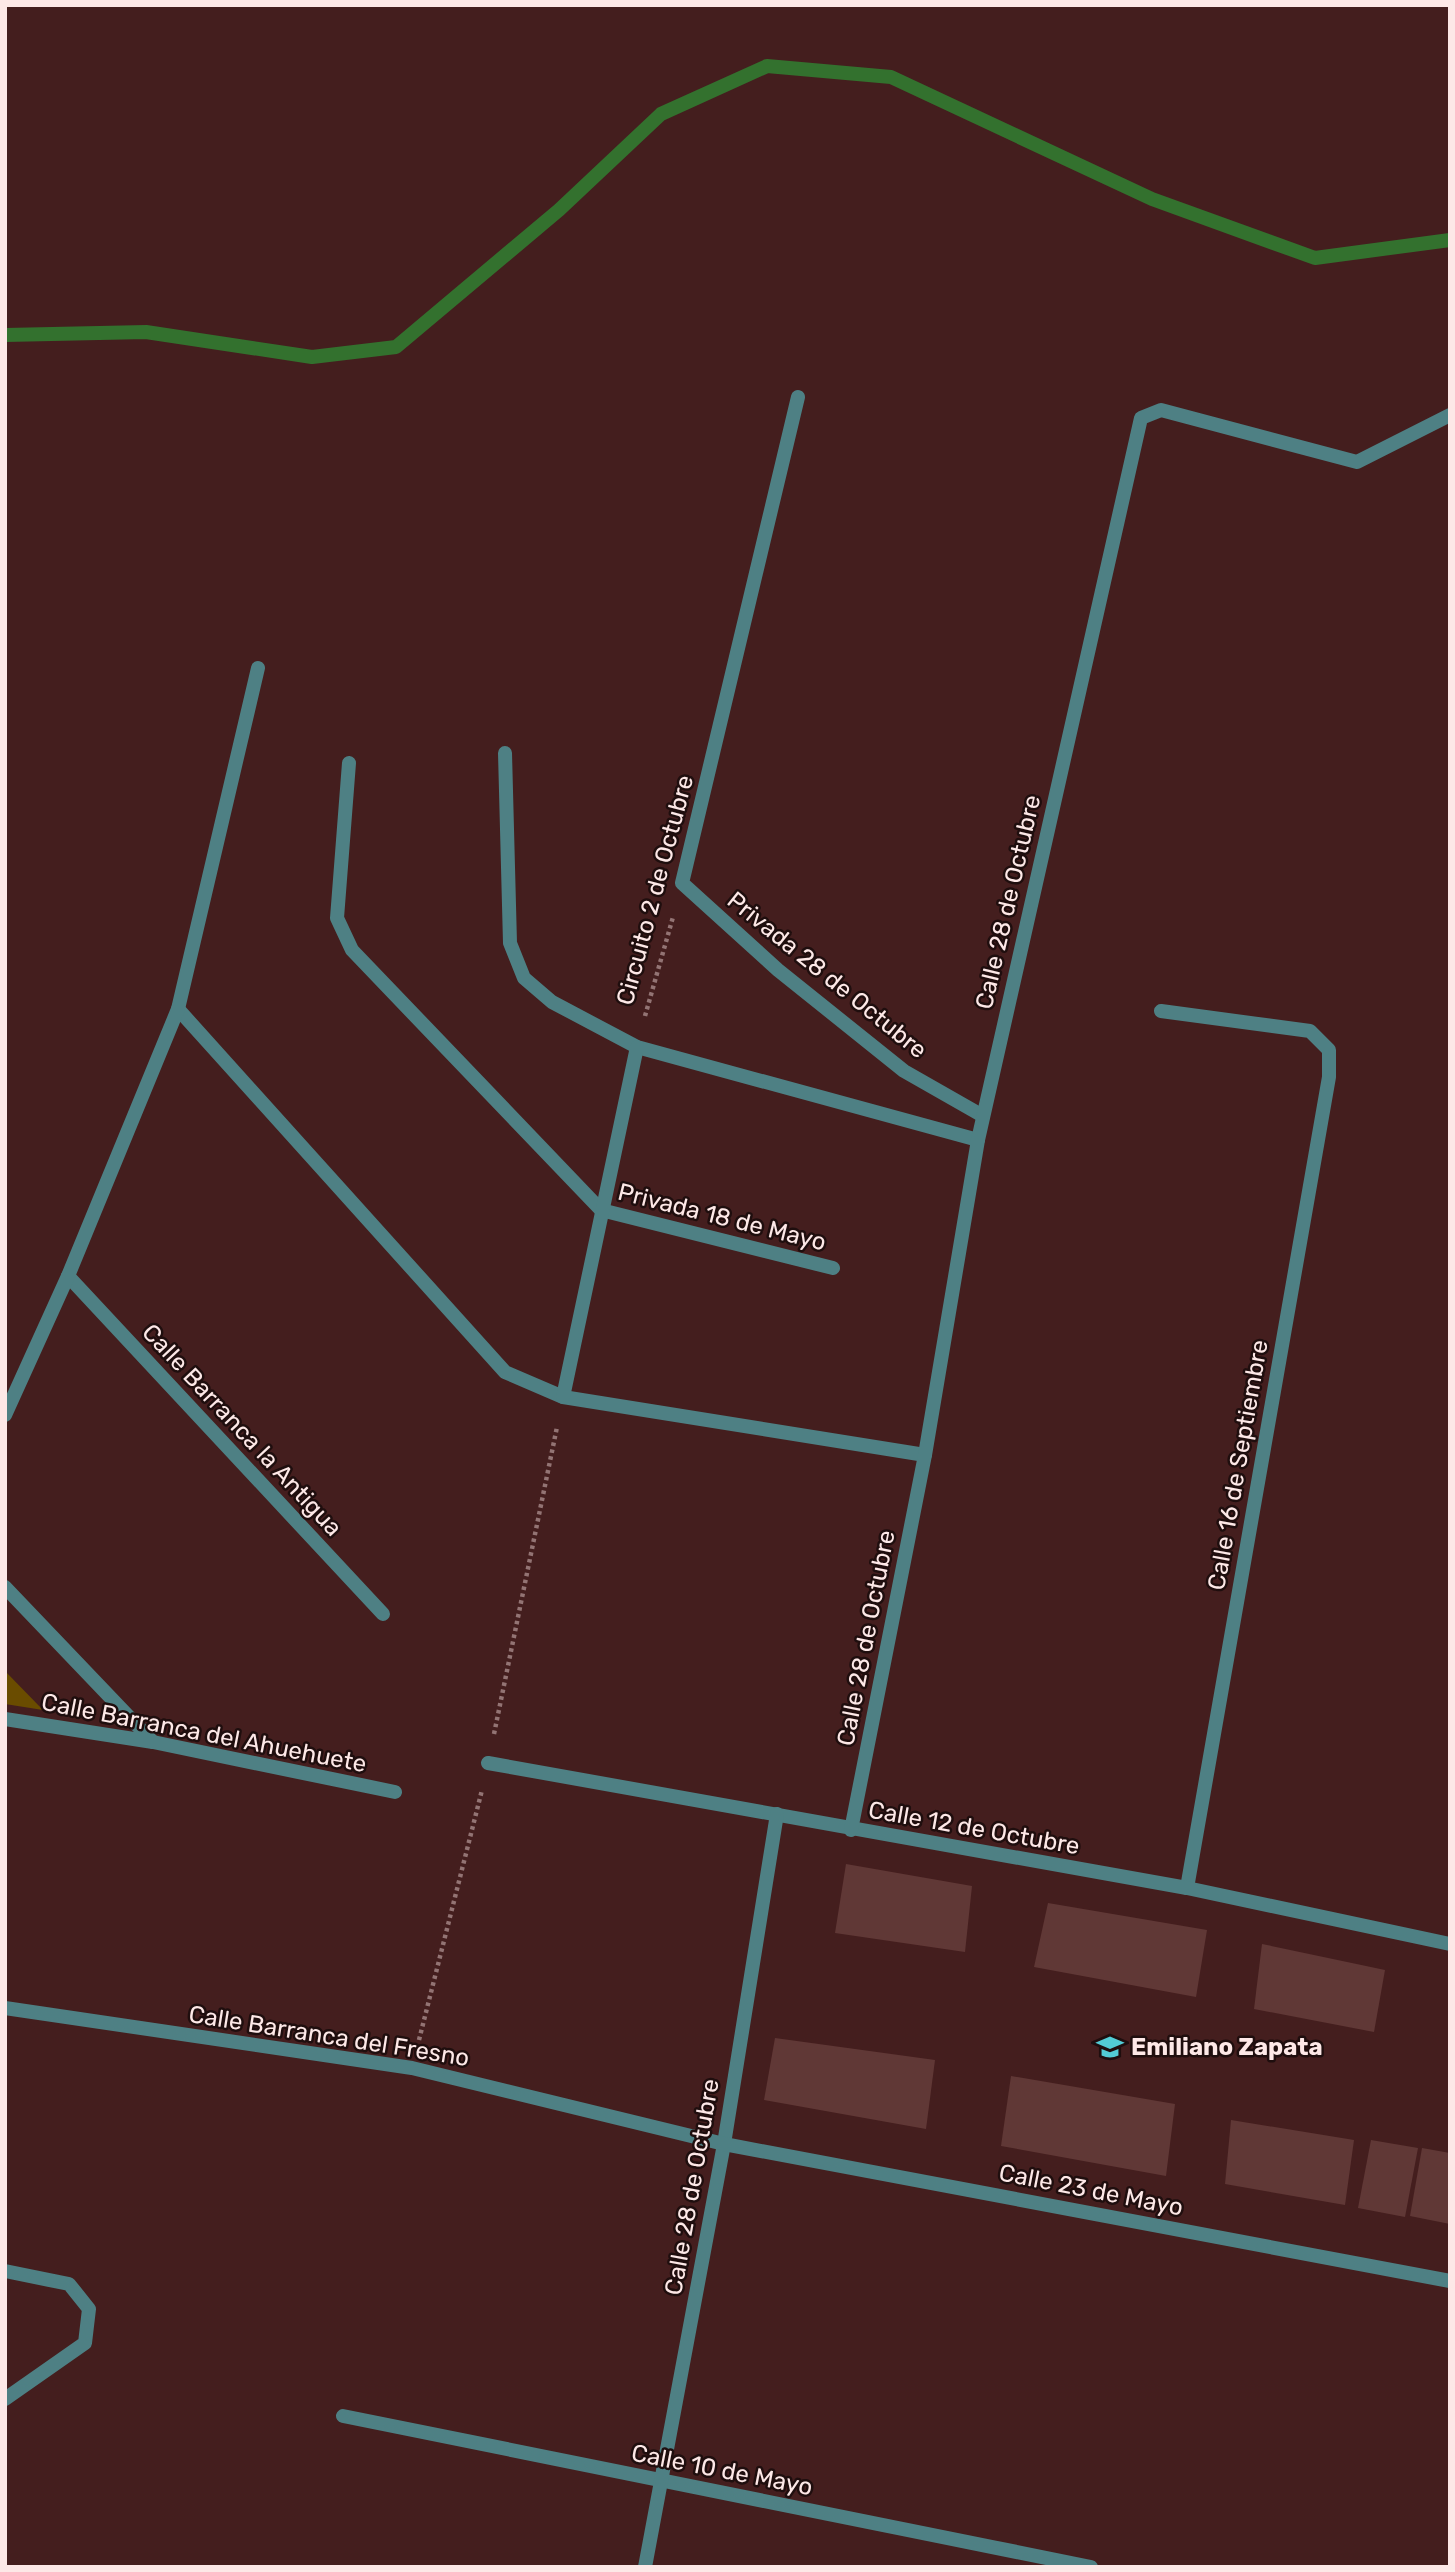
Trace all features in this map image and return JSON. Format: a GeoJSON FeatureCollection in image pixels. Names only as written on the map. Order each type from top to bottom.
{"type":"FeatureCollection","features":[{"type":"Feature","properties":{"kind":"street","name":"Circuito 2 de Octubre"},"geometry":{"type":"LineString","coordinates":[[682,883],[798,397]]}},
{"type":"Feature","properties":{"kind":"street","name":"Calle 28 de Octubre"},"geometry":{"type":"LineString","coordinates":[[851,1830],[925,1455],[978,1140],[1141,418],[1161,410],[1357,461],[1450,415]]}},
{"type":"Feature","properties":{"kind":"street"},"geometry":{"type":"LineString","coordinates":[[5,1415],[68,1276],[178,1009],[258,668]]}},
{"type":"Feature","properties":{"kind":"street"},"geometry":{"type":"LineString","coordinates":[[505,753],[510,943],[524,978],[552,1002],[637,1048],[978,1140]]}},
{"type":"Feature","properties":{"kind":"street"},"geometry":{"type":"LineString","coordinates":[[349,763],[337,918],[352,950],[601,1210]]}},
{"type":"Feature","properties":{"kind":"street","name":"Privada 28 de Octubre"},"geometry":{"type":"LineString","coordinates":[[682,883],[778,970],[904,1071],[983,1116]]}},
{"type":"Feature","properties":{"kind":"street"},"geometry":{"type":"LineString","coordinates":[[178,1009],[505,1372],[563,1397],[925,1455]]}},
{"type":"Feature","properties":{"kind":"street","name":"Calle 16 de Septiembre"},"geometry":{"type":"LineString","coordinates":[[1161,1010],[1310,1031],[1329,1050],[1329,1077],[1187,1888]]}},
{"type":"Feature","properties":{"kind":"street"},"geometry":{"type":"LineString","coordinates":[[563,1397],[637,1048]]}},
{"type":"Feature","properties":{"kind":"street","name":"Privada 18 de Mayo"},"geometry":{"type":"LineString","coordinates":[[601,1210],[833,1268]]}},
{"type":"Feature","properties":{"kind":"street","name":"Calle Barranca la Antigua"},"geometry":{"type":"LineString","coordinates":[[68,1276],[383,1614]]}},
{"type":"Feature","properties":{"kind":"street"},"geometry":{"type":"LineString","coordinates":[[5,1587],[153,1742]]}},
{"type":"Feature","properties":{"kind":"street","name":"Calle Barranca del Ahuehuete"},"geometry":{"type":"LineString","coordinates":[[5,1720],[153,1742],[395,1791]]}},
{"type":"Feature","properties":{"kind":"street","name":"Calle 12 de Octubre"},"geometry":{"type":"LineString","coordinates":[[488,1763],[1187,1888],[1450,1944]]}},
{"type":"Feature","properties":{"kind":"street","name":"Calle 28 de Octubre"},"geometry":{"type":"LineString","coordinates":[[645,2567],[724,2144],[777,1814]]}},
{"type":"Feature","properties":{"kind":"street","name":"Calle Barranca del Fresno"},"geometry":{"type":"LineString","coordinates":[[5,2008],[412,2068],[724,2144]]}},
{"type":"Feature","properties":{"kind":"street","name":"Calle 23 de Mayo"},"geometry":{"type":"LineString","coordinates":[[724,2144],[1450,2281]]}},
{"type":"Feature","properties":{"kind":"street"},"geometry":{"type":"LineString","coordinates":[[5,2271],[69,2284],[89,2309],[85,2343],[5,2399]]}},
{"type":"Feature","properties":{"kind":"street","name":"Calle 10 de Mayo"},"geometry":{"type":"LineString","coordinates":[[343,2416],[1091,2567]]}},
{"type":"Feature","properties":{"kind":"path","name":"Circuito 2 de Octubre"},"geometry":{"type":"LineString","coordinates":[[637,1048],[682,883]]}},
{"type":"Feature","properties":{"kind":"shaded area"},"geometry":{"type":"Polygon","coordinates":[[[5,1671],[43,1710],[5,1704],[5,1671]]]}},
{"type":"Feature","properties":{"kind":"building"},"geometry":{"type":"Polygon","coordinates":[[[846,1864],[972,1886],[965,1952],[835,1933],[846,1864]]]}},
{"type":"Feature","properties":{"kind":"building"},"geometry":{"type":"Polygon","coordinates":[[[1048,1903],[1207,1930],[1196,1997],[1034,1967],[1048,1903]]]}},
{"type":"Feature","properties":{"kind":"building"},"geometry":{"type":"Polygon","coordinates":[[[1262,1944],[1385,1970],[1374,2032],[1254,2009],[1262,1944]]]}},
{"type":"Feature","properties":{"kind":"building"},"geometry":{"type":"Polygon","coordinates":[[[775,2038],[935,2060],[926,2129],[764,2100],[775,2038]]]}},
{"type":"Feature","properties":{"kind":"building"},"geometry":{"type":"Polygon","coordinates":[[[1011,2076],[1175,2104],[1166,2176],[1001,2146],[1011,2076]]]}},
{"type":"Feature","properties":{"kind":"building"},"geometry":{"type":"Polygon","coordinates":[[[1231,2120],[1354,2140],[1345,2205],[1225,2184],[1231,2120]]]}},
{"type":"Feature","properties":{"kind":"building"},"geometry":{"type":"Polygon","coordinates":[[[1371,2140],[1418,2148],[1405,2217],[1358,2208],[1371,2140]]]}},
{"type":"Feature","properties":{"kind":"building"},"geometry":{"type":"Polygon","coordinates":[[[1422,2148],[1450,2153],[1450,2224],[1410,2216],[1422,2148]]]}},
{"type":"Feature","properties":{"kind":"waterway"},"geometry":{"type":"LineString","coordinates":[[5,335],[146,332],[312,357],[396,347],[559,210],[661,114],[767,66],[891,77],[1152,199],[1315,258],[1450,240]]}},
{"type":"Feature","properties":{"kind":"place","name":"Emiliano Zapata"},"geometry":{"type":"Point","coordinates":[1110,2047]}}]}
